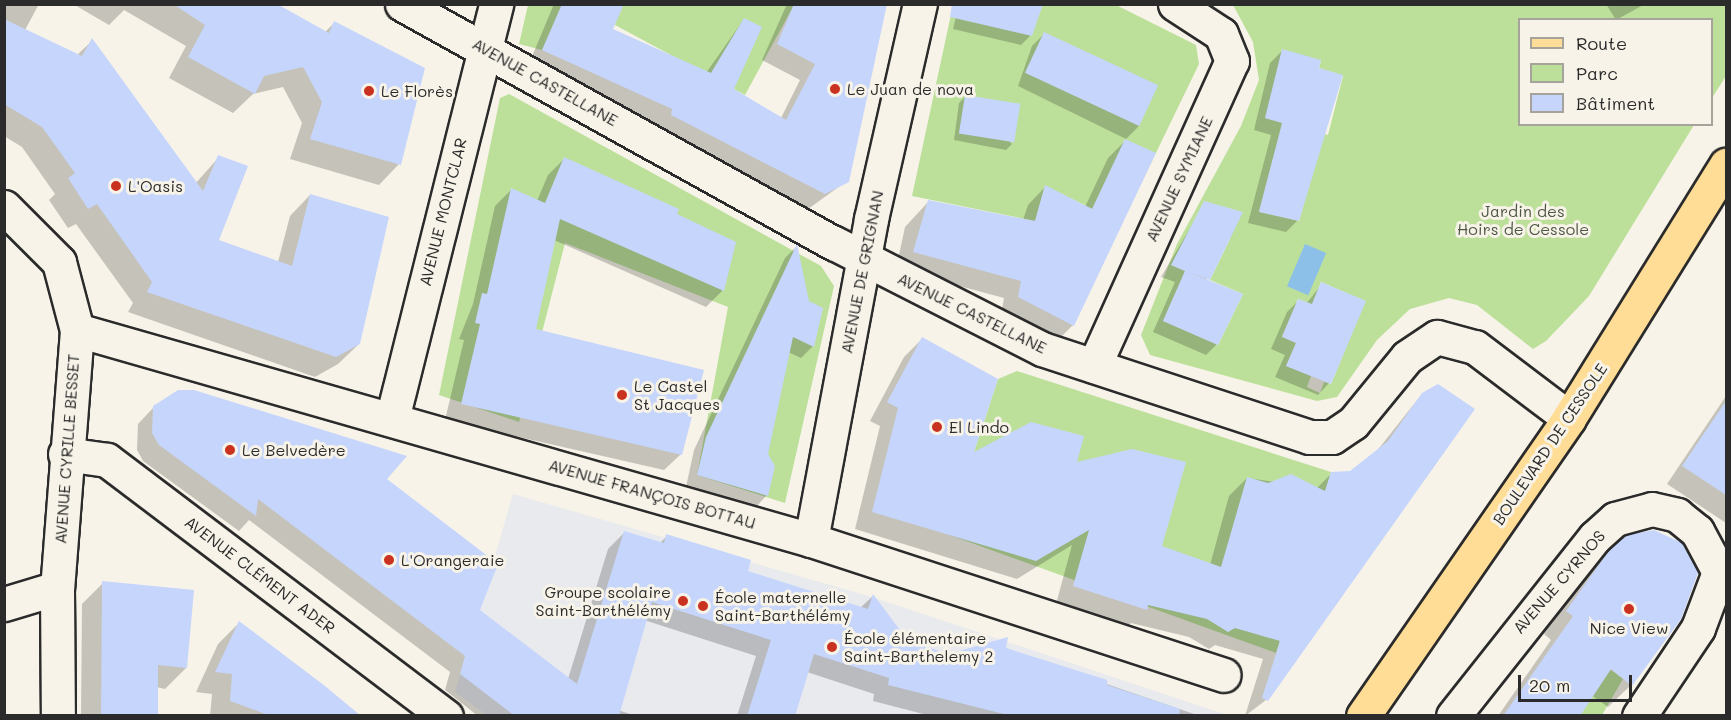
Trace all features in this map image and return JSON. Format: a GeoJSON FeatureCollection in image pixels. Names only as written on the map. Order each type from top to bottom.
{"type":"FeatureCollection","features":[{"type":"Feature","properties":{"kind":"main road","name":"BOULEVARD DE CESSOLE"},"geometry":{"type":"LineString","coordinates":[[1363,716],[1569,418],[1726,165]]}},
{"type":"Feature","properties":{"kind":"street","name":"AVENUE CASTELLANE"},"geometry":{"type":"LineString","coordinates":[[402,4],[863,259],[1042,349],[1309,437],[1332,436],[1353,423],[1407,357],[1437,337],[1475,347],[1569,418]]}},
{"type":"Feature","properties":{"kind":"street","name":"AVENUE MONTCLAR"},"geometry":{"type":"LineString","coordinates":[[392,419],[495,4]]}},
{"type":"Feature","properties":{"kind":"street","name":"AVENUE DE GRIGNAN"},"geometry":{"type":"LineString","coordinates":[[811,540],[863,259],[920,4]]}},
{"type":"Feature","properties":{"kind":"street","name":"AVENUE SYMIANE"},"geometry":{"type":"LineString","coordinates":[[1094,366],[1232,61],[1221,34],[1184,7]]}},
{"type":"Feature","properties":{"kind":"street","name":"AVENUE CYRILLE BESSET"},"geometry":{"type":"LineString","coordinates":[[4,207],[59,262],[77,330],[65,454],[57,588],[58,716]]}},
{"type":"Feature","properties":{"kind":"street","name":"AVENUE FRANÇOIS BOTTAU"},"geometry":{"type":"LineString","coordinates":[[77,330],[811,540],[1223,675]]}},
{"type":"Feature","properties":{"kind":"street","name":"AVENUE CLÉMENT ADER"},"geometry":{"type":"LineString","coordinates":[[65,454],[107,460],[446,716]]}},
{"type":"Feature","properties":{"kind":"street","name":"AVENUE CYRNOS"},"geometry":{"type":"LineString","coordinates":[[1453,716],[1595,537],[1615,519],[1653,509],[1677,514],[1697,531],[1719,572],[1698,628],[1639,716]]}},
{"type":"Feature","properties":{"kind":"street"},"geometry":{"type":"LineString","coordinates":[[4,604],[57,588]]}},
{"type":"Feature","properties":{"kind":"shaded area","name":"Groupe scolaire Saint-Barthélémy"},"geometry":{"type":"Polygon","coordinates":[[[513,494],[872,597],[1227,715],[488,716],[455,692],[513,494]]]}},
{"type":"Feature","properties":{"kind":"green space"},"geometry":{"type":"Polygon","coordinates":[[[528,5],[794,5],[745,95],[615,25],[542,50],[519,44],[528,5]]]}},
{"type":"Feature","properties":{"kind":"green space"},"geometry":{"type":"Polygon","coordinates":[[[953,5],[1116,5],[1196,45],[1199,64],[1122,223],[1045,186],[1035,221],[912,196],[953,5]]]}},
{"type":"Feature","properties":{"kind":"green space","name":"Jardin des Hoirs de Cessole"},"geometry":{"type":"Polygon","coordinates":[[[1233,5],[1726,5],[1726,76],[1713,96],[1713,18],[1518,18],[1518,126],[1693,126],[1589,296],[1546,341],[1533,349],[1477,305],[1449,298],[1410,309],[1377,340],[1337,397],[1317,401],[1150,355],[1141,335],[1177,244],[1241,126],[1259,80],[1253,42],[1233,5]],[[1321,61],[1265,118],[1328,135],[1343,76],[1319,68],[1321,61]],[[1273,158],[1259,211],[1299,221],[1313,167],[1273,158]],[[1230,239],[1171,265],[1185,271],[1163,321],[1218,345],[1243,294],[1210,280],[1230,239]],[[1321,282],[1312,305],[1298,299],[1282,336],[1296,343],[1286,366],[1311,376],[1307,387],[1320,393],[1324,382],[1331,384],[1365,301],[1321,282]]]}},
{"type":"Feature","properties":{"kind":"green space"},"geometry":{"type":"Polygon","coordinates":[[[509,94],[821,266],[834,286],[785,503],[697,475],[728,307],[565,243],[519,422],[439,395],[500,98],[509,94]]]}},
{"type":"Feature","properties":{"kind":"green space"},"geometry":{"type":"Polygon","coordinates":[[[1017,371],[1331,472],[1276,653],[947,534],[998,379],[1017,371]]]}},
{"type":"Feature","properties":{"kind":"green space"},"geometry":{"type":"Polygon","coordinates":[[[1611,670],[1623,679],[1602,715],[1541,716],[1611,670]]]}},
{"type":"Feature","properties":{"kind":"water"},"geometry":{"type":"Polygon","coordinates":[[[1305,244],[1326,253],[1308,295],[1287,286],[1305,244]]]}},
{"type":"Feature","properties":{"kind":"building"},"geometry":{"type":"Polygon","coordinates":[[[173,4],[277,4],[329,33],[334,21],[425,68],[401,165],[310,139],[322,102],[303,67],[264,76],[255,94],[188,57],[205,25],[173,4]]]}},
{"type":"Feature","properties":{"kind":"building"},"geometry":{"type":"Polygon","coordinates":[[[562,4],[624,4],[613,29],[711,73],[744,18],[762,27],[734,89],[786,120],[815,64],[777,44],[794,4],[887,4],[849,182],[825,194],[671,115],[672,109],[542,50],[562,4]]]}},
{"type":"Feature","properties":{"kind":"building"},"geometry":{"type":"Polygon","coordinates":[[[952,4],[1043,4],[1032,36],[950,17],[952,4]]]}},
{"type":"Feature","properties":{"kind":"building"},"geometry":{"type":"Polygon","coordinates":[[[4,19],[82,56],[92,38],[203,191],[218,155],[248,166],[219,240],[292,266],[310,194],[389,217],[360,344],[336,357],[147,292],[152,282],[97,204],[88,209],[68,178],[75,173],[42,127],[4,104],[4,19]]]}},
{"type":"Feature","properties":{"kind":"building"},"geometry":{"type":"Polygon","coordinates":[[[1044,32],[1158,85],[1139,126],[1025,73],[1044,32]]]}},
{"type":"Feature","properties":{"kind":"building"},"geometry":{"type":"Polygon","coordinates":[[[1282,49],[1321,60],[1319,68],[1343,75],[1299,221],[1259,212],[1282,123],[1265,118],[1282,49]]]}},
{"type":"Feature","properties":{"kind":"building"},"geometry":{"type":"Polygon","coordinates":[[[965,95],[1020,104],[1014,142],[959,134],[965,95]]]}},
{"type":"Feature","properties":{"kind":"building"},"geometry":{"type":"Polygon","coordinates":[[[1125,139],[1156,153],[1074,326],[1018,297],[1021,281],[913,252],[928,200],[1035,221],[1045,185],[1092,209],[1125,139]]]}},
{"type":"Feature","properties":{"kind":"building"},"geometry":{"type":"Polygon","coordinates":[[[564,157],[679,209],[677,214],[736,242],[724,291],[560,219],[536,329],[704,370],[682,455],[461,404],[480,324],[475,323],[482,293],[487,294],[511,188],[545,203],[564,157]]]}},
{"type":"Feature","properties":{"kind":"building"},"geometry":{"type":"Polygon","coordinates":[[[1204,201],[1243,212],[1210,280],[1186,271],[1243,294],[1218,345],[1163,321],[1185,271],[1171,265],[1204,201]]]}},
{"type":"Feature","properties":{"kind":"building"},"geometry":{"type":"Polygon","coordinates":[[[797,244],[809,301],[823,308],[814,347],[793,337],[768,454],[775,466],[768,496],[697,475],[706,437],[797,244]]]}},
{"type":"Feature","properties":{"kind":"building"},"geometry":{"type":"Polygon","coordinates":[[[1321,282],[1366,301],[1331,384],[1286,366],[1296,343],[1282,337],[1298,299],[1312,304],[1321,282]]]}},
{"type":"Feature","properties":{"kind":"building"},"geometry":{"type":"Polygon","coordinates":[[[922,337],[998,379],[974,452],[1031,422],[1084,436],[1077,462],[1132,449],[1186,462],[1162,546],[1221,567],[1247,477],[1268,483],[1291,474],[1325,491],[1331,472],[1350,471],[1388,441],[1422,393],[1438,384],[1475,409],[1268,701],[1262,698],[1280,641],[1235,628],[1228,632],[1207,619],[1148,605],[1147,610],[1073,586],[1089,530],[1036,561],[872,512],[898,408],[887,402],[922,337]]]}},
{"type":"Feature","properties":{"kind":"building"},"geometry":{"type":"Polygon","coordinates":[[[178,390],[194,390],[407,456],[387,479],[498,564],[480,610],[577,684],[624,531],[664,543],[666,534],[751,560],[748,571],[868,609],[873,594],[908,641],[949,654],[1008,637],[1006,648],[1107,680],[1107,685],[1180,709],[1179,716],[1012,716],[888,685],[889,678],[814,654],[795,716],[747,716],[771,640],[652,602],[619,716],[515,716],[460,674],[465,656],[258,499],[256,516],[159,445],[152,433],[153,406],[178,390]]]}},
{"type":"Feature","properties":{"kind":"building"},"geometry":{"type":"Polygon","coordinates":[[[1726,401],[1726,495],[1682,466],[1726,401]]]}},
{"type":"Feature","properties":{"kind":"building","name":"Nice View"},"geometry":{"type":"Polygon","coordinates":[[[1654,530],[1682,543],[1698,573],[1681,619],[1632,686],[1611,669],[1580,716],[1503,716],[1573,616],[1566,611],[1608,552],[1626,535],[1654,530]]]}},
{"type":"Feature","properties":{"kind":"building"},"geometry":{"type":"Polygon","coordinates":[[[102,581],[194,590],[187,668],[158,665],[158,716],[101,716],[102,581]]]}},
{"type":"Feature","properties":{"kind":"building"},"geometry":{"type":"Polygon","coordinates":[[[239,621],[361,716],[271,716],[230,701],[232,674],[215,672],[239,621]]]}},
{"type":"Feature","properties":{"kind":"place","name":"Le Juan de nova"},"geometry":{"type":"Point","coordinates":[835,89]}},
{"type":"Feature","properties":{"kind":"place","name":"Le Florès"},"geometry":{"type":"Point","coordinates":[369,91]}},
{"type":"Feature","properties":{"kind":"place","name":"L'Oasis"},"geometry":{"type":"Point","coordinates":[116,186]}},
{"type":"Feature","properties":{"kind":"place","name":"Le Castel St Jacques"},"geometry":{"type":"Point","coordinates":[622,395]}},
{"type":"Feature","properties":{"kind":"place","name":"El Lindo"},"geometry":{"type":"Point","coordinates":[937,427]}},
{"type":"Feature","properties":{"kind":"place","name":"Le Belvedère"},"geometry":{"type":"Point","coordinates":[230,450]}},
{"type":"Feature","properties":{"kind":"place","name":"L'Orangeraie"},"geometry":{"type":"Point","coordinates":[389,560]}},
{"type":"Feature","properties":{"kind":"place","name":"Groupe scolaire Saint-Barthélémy"},"geometry":{"type":"Point","coordinates":[683,601]}},
{"type":"Feature","properties":{"kind":"place","name":"École maternelle Saint-Barthélémy"},"geometry":{"type":"Point","coordinates":[703,606]}},
{"type":"Feature","properties":{"kind":"place","name":"Nice View"},"geometry":{"type":"Point","coordinates":[1629,609]}},
{"type":"Feature","properties":{"kind":"place","name":"École élémentaire Saint-Barthelemy 2"},"geometry":{"type":"Point","coordinates":[832,647]}}]}
